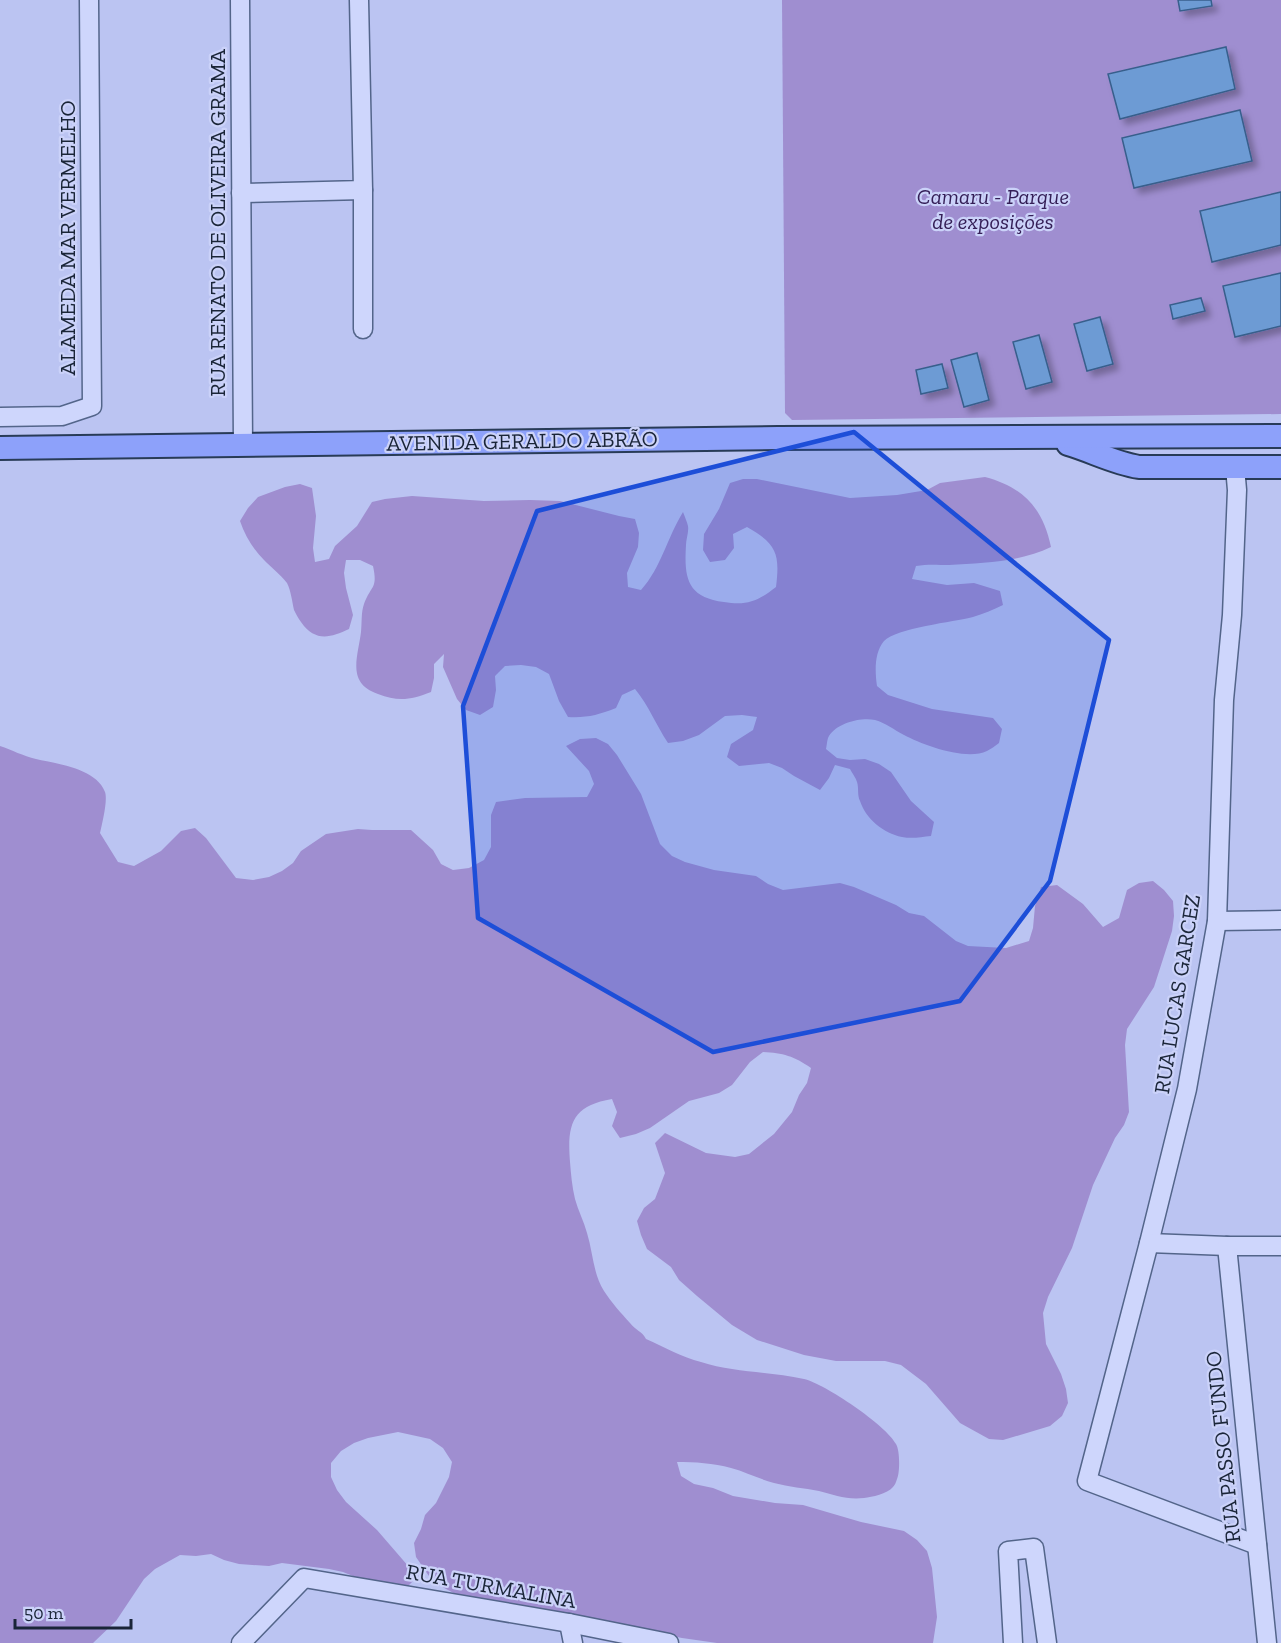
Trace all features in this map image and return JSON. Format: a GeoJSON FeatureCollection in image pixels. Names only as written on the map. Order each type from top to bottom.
{"type":"FeatureCollection","features":[{"type":"Feature","properties":{"kind":"main road","name":"AVENIDA GERALDO ABRÃO"},"geometry":{"type":"LineString","coordinates":[[0,448],[778,438],[1281,436]]}},
{"type":"Feature","properties":{"kind":"main road","name":"AVENIDA GERALDO ABRÃO"},"geometry":{"type":"LineString","coordinates":[[1043,437],[1088,450],[1126,465],[1139,467],[1281,467]]}},
{"type":"Feature","properties":{"kind":"street","name":"ALAMEDA MAR VERMELHO"},"geometry":{"type":"LineString","coordinates":[[0,417],[62,416],[92,406],[89,0]]}},
{"type":"Feature","properties":{"kind":"street","name":"RUA RENATO DE OLIVEIRA GRAMA"},"geometry":{"type":"LineString","coordinates":[[240,0],[243,445]]}},
{"type":"Feature","properties":{"kind":"street"},"geometry":{"type":"LineString","coordinates":[[360,0],[363,329]]}},
{"type":"Feature","properties":{"kind":"street"},"geometry":{"type":"LineString","coordinates":[[241,193],[363,190]]}},
{"type":"Feature","properties":{"kind":"street","name":"RUA LUCAS GARCEZ"},"geometry":{"type":"LineString","coordinates":[[1235,467],[1237,490],[1233,593],[1224,700],[1217,921],[1187,1089],[1087,1481],[1257,1545]]}},
{"type":"Feature","properties":{"kind":"street"},"geometry":{"type":"LineString","coordinates":[[1217,921],[1281,920]]}},
{"type":"Feature","properties":{"kind":"street"},"geometry":{"type":"LineString","coordinates":[[1149,1243],[1281,1246]]}},
{"type":"Feature","properties":{"kind":"street","name":"RUA PASSO FUNDO"},"geometry":{"type":"LineString","coordinates":[[1227,1246],[1267,1643]]}},
{"type":"Feature","properties":{"kind":"street"},"geometry":{"type":"LineString","coordinates":[[1013,1643],[1008,1551],[1034,1548],[1047,1643]]}},
{"type":"Feature","properties":{"kind":"street","name":"RUA TURMALINA"},"geometry":{"type":"LineString","coordinates":[[241,1643],[304,1578],[569,1623],[669,1643]]}},
{"type":"Feature","properties":{"kind":"street"},"geometry":{"type":"LineString","coordinates":[[569,1623],[573,1643]]}},
{"type":"Feature","properties":{"kind":"highlighted area"},"geometry":{"type":"Polygon","coordinates":[[[854,432],[1109,640],[1050,881],[960,1001],[713,1052],[478,918],[463,706],[537,511],[854,432]]]}},
{"type":"Feature","properties":{"kind":"green space","name":"Camaru - Parque de exposições"},"geometry":{"type":"Polygon","coordinates":[[[782,0],[1281,0],[1281,414],[792,420],[785,413],[782,0]]]}},
{"type":"Feature","properties":{"kind":"green space"},"geometry":{"type":"Polygon","coordinates":[[[985,477],[1010,487],[1029,501],[1043,521],[1051,547],[1027,556],[1001,561],[916,566],[912,579],[947,585],[974,583],[1000,591],[1003,605],[973,617],[912,629],[890,636],[878,651],[876,675],[877,686],[888,695],[932,709],[993,718],[1002,729],[999,743],[978,754],[957,753],[922,743],[883,723],[869,719],[843,724],[833,731],[827,740],[826,749],[837,758],[865,759],[891,772],[911,801],[934,822],[931,836],[916,838],[906,838],[882,829],[866,814],[860,801],[857,782],[850,769],[835,765],[820,790],[769,763],[739,766],[727,757],[731,744],[753,730],[757,717],[725,716],[699,735],[683,741],[668,743],[635,689],[622,695],[616,708],[592,716],[568,717],[549,674],[536,667],[521,665],[505,666],[495,676],[496,690],[493,707],[480,715],[466,710],[457,699],[443,667],[444,654],[434,664],[431,692],[404,699],[378,694],[361,683],[356,668],[363,607],[374,583],[373,566],[360,560],[346,560],[344,573],[353,615],[349,629],[335,635],[317,635],[306,628],[300,620],[294,610],[287,583],[256,551],[240,521],[258,497],[300,484],[312,488],[316,516],[313,548],[315,562],[329,559],[335,546],[357,526],[372,502],[412,496],[484,501],[560,501],[635,519],[639,533],[638,547],[627,573],[628,587],[641,590],[659,563],[683,512],[688,526],[686,567],[690,584],[702,596],[724,602],[746,603],[764,596],[776,587],[776,558],[765,539],[747,527],[733,534],[734,548],[725,560],[710,562],[703,550],[704,534],[719,509],[730,483],[743,479],[757,479],[850,498],[897,495],[927,490],[940,483],[985,477]]]}},
{"type":"Feature","properties":{"kind":"green space"},"geometry":{"type":"Polygon","coordinates":[[[596,738],[608,744],[617,755],[641,794],[660,844],[672,856],[714,870],[756,876],[783,890],[840,883],[854,887],[909,913],[924,916],[956,941],[968,946],[1006,948],[1029,941],[1041,887],[1057,885],[1083,904],[1103,927],[1119,918],[1127,890],[1139,883],[1153,881],[1173,901],[1172,931],[1154,987],[1127,1029],[1125,1045],[1129,1112],[1093,1185],[1072,1248],[1048,1297],[1043,1313],[1046,1344],[1061,1374],[1068,1403],[1062,1416],[1050,1426],[1003,1440],[989,1439],[960,1423],[926,1384],[901,1365],[885,1361],[836,1361],[804,1355],[757,1340],[732,1325],[679,1280],[671,1267],[647,1249],[637,1221],[644,1208],[655,1199],[665,1173],[655,1143],[665,1133],[706,1153],[735,1157],[749,1154],[774,1134],[792,1112],[807,1083],[811,1068],[805,1064],[788,1056],[763,1052],[750,1062],[732,1085],[719,1093],[689,1101],[650,1128],[636,1134],[620,1138],[612,1126],[617,1112],[612,1099],[588,1106],[580,1112],[571,1127],[569,1149],[573,1190],[600,1284],[632,1325],[646,1339],[694,1360],[714,1366],[791,1376],[814,1382],[868,1416],[890,1436],[896,1444],[899,1456],[898,1476],[894,1486],[883,1493],[864,1498],[846,1498],[780,1484],[711,1464],[677,1462],[681,1476],[694,1484],[733,1496],[803,1505],[861,1522],[904,1531],[927,1551],[932,1568],[937,1617],[933,1643],[717,1643],[611,1624],[595,1618],[578,1618],[533,1608],[463,1598],[433,1582],[416,1557],[414,1543],[425,1515],[436,1503],[449,1477],[452,1462],[443,1448],[430,1439],[398,1432],[368,1438],[341,1451],[331,1463],[331,1477],[346,1502],[377,1530],[409,1567],[414,1580],[404,1590],[373,1587],[358,1578],[329,1569],[282,1563],[269,1566],[239,1564],[211,1554],[180,1555],[155,1569],[144,1579],[116,1621],[93,1643],[0,1643],[0,746],[31,758],[75,768],[93,777],[105,792],[106,801],[100,833],[118,862],[134,866],[161,851],[181,831],[195,828],[206,838],[236,878],[253,880],[269,877],[282,871],[293,863],[301,851],[326,834],[358,829],[411,830],[433,850],[441,864],[453,870],[469,868],[484,860],[491,847],[491,815],[496,802],[525,798],[587,797],[594,784],[589,771],[566,746],[580,739],[596,738]]]}},
{"type":"Feature","properties":{"kind":"building"},"geometry":{"type":"Polygon","coordinates":[[[1178,0],[1211,0],[1212,6],[1180,11],[1178,0]]]}},
{"type":"Feature","properties":{"kind":"building"},"geometry":{"type":"Polygon","coordinates":[[[1226,47],[1235,89],[1120,119],[1108,74],[1226,47]]]}},
{"type":"Feature","properties":{"kind":"building"},"geometry":{"type":"Polygon","coordinates":[[[1240,110],[1252,161],[1134,188],[1122,138],[1240,110]]]}},
{"type":"Feature","properties":{"kind":"building"},"geometry":{"type":"Polygon","coordinates":[[[1281,192],[1281,245],[1212,262],[1200,211],[1281,192]]]}},
{"type":"Feature","properties":{"kind":"building"},"geometry":{"type":"Polygon","coordinates":[[[1281,273],[1281,326],[1235,337],[1223,286],[1281,273]]]}},
{"type":"Feature","properties":{"kind":"building"},"geometry":{"type":"Polygon","coordinates":[[[1201,298],[1205,311],[1173,319],[1170,305],[1201,298]]]}},
{"type":"Feature","properties":{"kind":"building"},"geometry":{"type":"Polygon","coordinates":[[[1100,317],[1113,364],[1087,371],[1074,324],[1100,317]]]}},
{"type":"Feature","properties":{"kind":"building"},"geometry":{"type":"Polygon","coordinates":[[[1039,335],[1052,382],[1026,389],[1013,342],[1039,335]]]}},
{"type":"Feature","properties":{"kind":"building"},"geometry":{"type":"Polygon","coordinates":[[[977,353],[989,400],[964,407],[951,360],[977,353]]]}},
{"type":"Feature","properties":{"kind":"building"},"geometry":{"type":"Polygon","coordinates":[[[942,364],[948,388],[921,394],[916,370],[942,364]]]}}]}
